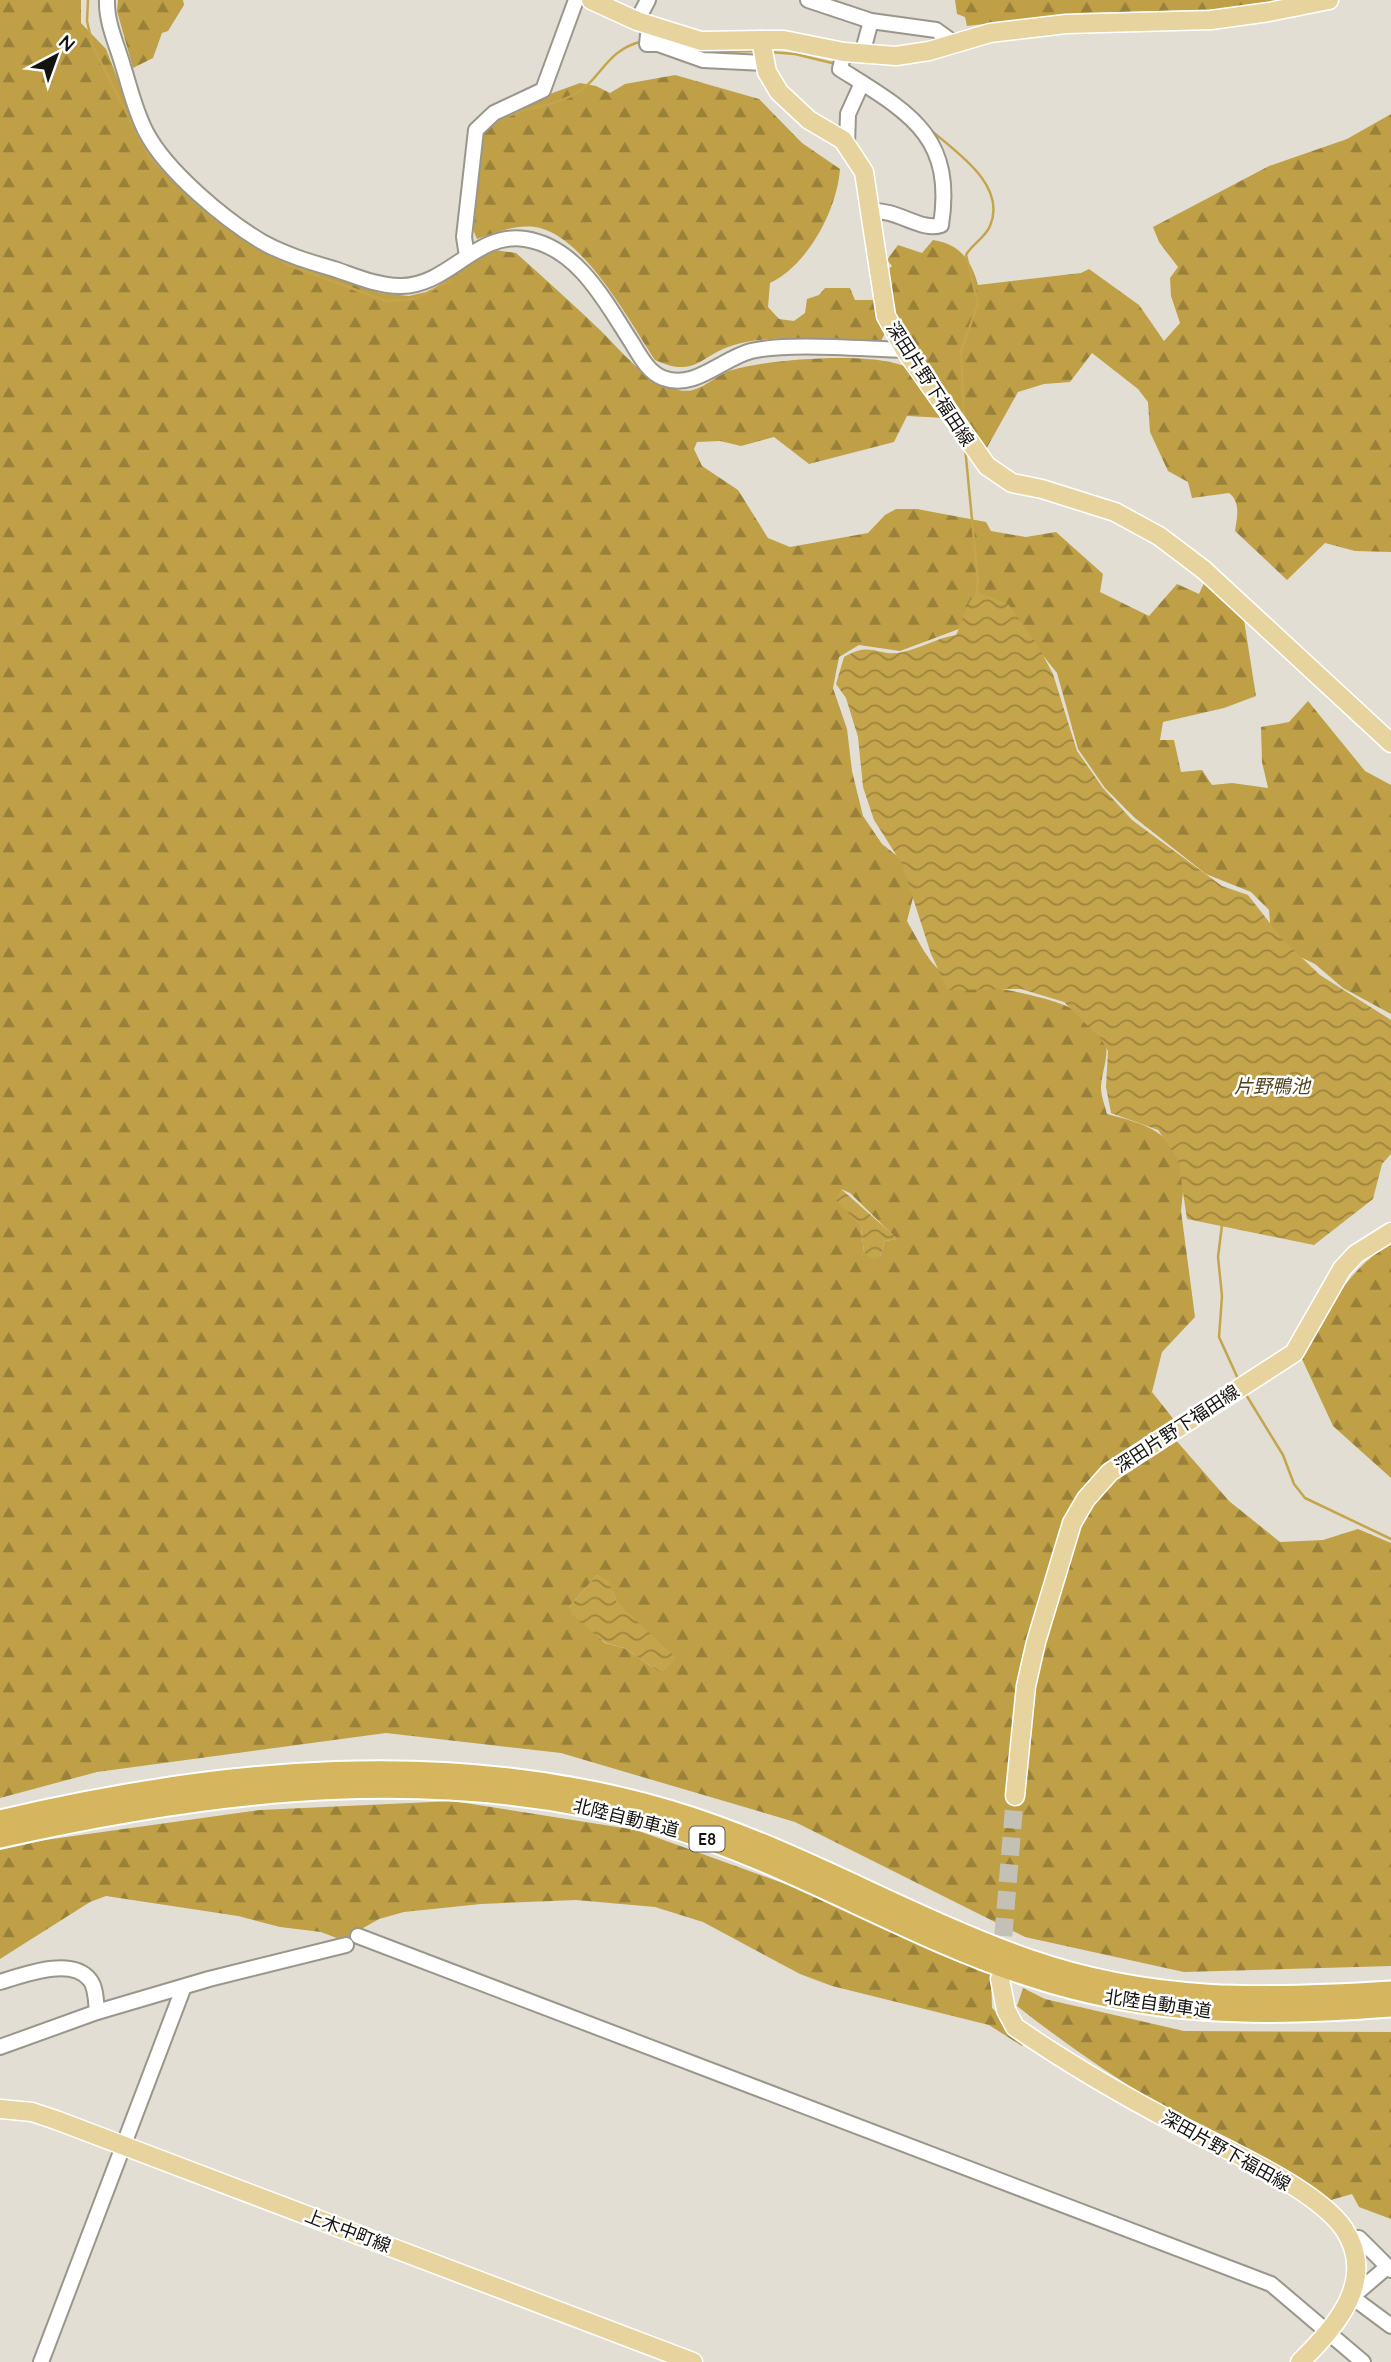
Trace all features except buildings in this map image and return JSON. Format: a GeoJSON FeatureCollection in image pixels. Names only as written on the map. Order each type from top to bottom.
{"type":"FeatureCollection","features":[{"type":"Feature","properties":{"kind":"highway","name":"北陸自動車道"},"geometry":{"type":"LineString","coordinates":[[0,1820],[148,1791],[278,1774],[386,1769],[500,1776],[613,1795],[718,1825],[983,1941],[1081,1974],[1142,1987],[1233,1998],[1391,1991]]}},
{"type":"Feature","properties":{"kind":"highway","name":"北陸自動車道"},"geometry":{"type":"LineString","coordinates":[[0,1838],[154,1807],[277,1791],[390,1786],[499,1793],[607,1811],[710,1841],[807,1879],[974,1956],[1079,1992],[1132,2003],[1232,2014],[1391,2007]]}},
{"type":"Feature","properties":{"kind":"main road"},"geometry":{"type":"LineString","coordinates":[[591,0],[643,23],[701,41],[784,40],[853,53],[896,56],[929,51],[990,33],[1066,24],[1211,20],[1329,0]]}},
{"type":"Feature","properties":{"kind":"main road","name":"深田片野下福田線"},"geometry":{"type":"LineString","coordinates":[[761,40],[773,83],[789,102],[847,146],[863,173],[886,316],[905,350],[987,466],[1012,483],[1042,489],[1115,512],[1158,536],[1204,570],[1391,743]]}},
{"type":"Feature","properties":{"kind":"main road","name":"深田片野下福田線"},"geometry":{"type":"LineString","coordinates":[[1014,1796],[1026,1686],[1036,1642],[1072,1524],[1086,1499],[1110,1472],[1294,1353],[1342,1269],[1356,1254],[1391,1232]]}},
{"type":"Feature","properties":{"kind":"main road","name":"深田片野下福田線"},"geometry":{"type":"LineString","coordinates":[[1000,1979],[1006,2010],[1015,2026],[1119,2092],[1280,2179],[1328,2212],[1348,2238],[1356,2278],[1352,2297]]}},
{"type":"Feature","properties":{"kind":"main road","name":"上木中町線"},"geometry":{"type":"LineString","coordinates":[[4,2106],[32,2112],[123,2145],[693,2362]]}},
{"type":"Feature","properties":{"kind":"main road"},"geometry":{"type":"LineString","coordinates":[[1300,2362],[1342,2317],[1352,2297]]}},
{"type":"Feature","properties":{"kind":"street"},"geometry":{"type":"LineString","coordinates":[[107,0],[112,29],[145,131],[166,162],[248,232],[294,256],[384,285],[417,285],[500,239],[527,239],[565,257],[597,289],[645,364],[671,380],[693,380],[736,356],[760,350],[905,350]]}},
{"type":"Feature","properties":{"kind":"street"},"geometry":{"type":"LineString","coordinates":[[467,256],[464,237],[476,130],[501,108],[537,96],[543,90],[576,0]]}},
{"type":"Feature","properties":{"kind":"street"},"geometry":{"type":"LineString","coordinates":[[648,0],[643,23],[647,44],[658,44],[703,60],[766,63]]}},
{"type":"Feature","properties":{"kind":"street"},"geometry":{"type":"LineString","coordinates":[[808,0],[871,21],[936,30],[954,43]]}},
{"type":"Feature","properties":{"kind":"street"},"geometry":{"type":"LineString","coordinates":[[871,21],[853,53],[840,69],[927,133],[944,182],[941,225],[930,228],[891,212],[871,211]]}},
{"type":"Feature","properties":{"kind":"street"},"geometry":{"type":"LineString","coordinates":[[847,146],[848,114],[862,83]]}},
{"type":"Feature","properties":{"kind":"street"},"geometry":{"type":"LineString","coordinates":[[0,2047],[97,2012],[352,1941],[1271,2284],[1363,2362]]}},
{"type":"Feature","properties":{"kind":"street"},"geometry":{"type":"LineString","coordinates":[[0,1982],[59,1969],[80,1971],[92,1981],[97,2012]]}},
{"type":"Feature","properties":{"kind":"street"},"geometry":{"type":"LineString","coordinates":[[41,2362],[183,1989]]}},
{"type":"Feature","properties":{"kind":"street"},"geometry":{"type":"LineString","coordinates":[[1348,2238],[1359,2238],[1389,2269],[1352,2297],[1391,2326]]}},
{"type":"Feature","properties":{"kind":"green space"},"geometry":{"type":"Polygon","coordinates":[[[0,0],[81,0],[81,23],[106,49],[144,146],[172,176],[271,255],[380,293],[409,296],[431,291],[488,249],[516,253],[644,373],[678,390],[693,390],[732,370],[794,360],[870,359],[906,367],[921,382],[945,418],[907,416],[894,442],[809,464],[774,437],[741,446],[720,441],[697,442],[694,449],[702,466],[738,490],[768,538],[790,547],[868,533],[885,515],[896,509],[917,509],[986,522],[991,531],[1026,537],[1056,532],[1103,574],[1100,592],[1149,616],[1177,584],[1199,594],[1205,581],[1243,614],[1256,696],[1224,708],[1163,722],[1160,740],[1174,740],[1181,772],[1202,770],[1212,785],[1232,783],[1268,788],[1262,762],[1261,727],[1289,722],[1308,701],[1365,771],[1391,785],[1391,1014],[1343,988],[1315,964],[1292,953],[1271,935],[1269,910],[1251,892],[1206,874],[1135,818],[1105,788],[1078,749],[1057,673],[1017,623],[967,626],[900,651],[859,645],[839,657],[833,688],[847,729],[852,771],[863,816],[882,844],[910,866],[917,882],[907,921],[928,957],[938,969],[961,980],[1057,1003],[1078,1012],[1095,1024],[1106,1046],[1101,1088],[1107,1114],[1133,1121],[1161,1135],[1186,1163],[1181,1211],[1195,1317],[1162,1352],[1152,1392],[1175,1421],[1174,1438],[1229,1501],[1280,1542],[1323,1540],[1358,1529],[1391,1543],[1391,1966],[1184,1972],[1025,1937],[795,1822],[561,1753],[386,1733],[97,1772],[0,1798],[0,0]],[[841,1189],[861,1227],[864,1252],[880,1257],[885,1241],[897,1239],[850,1193],[841,1189]],[[597,1575],[569,1607],[605,1643],[624,1648],[661,1673],[617,1602],[608,1582],[597,1575]]]}},
{"type":"Feature","properties":{"kind":"green space"},"geometry":{"type":"Polygon","coordinates":[[[118,0],[183,0],[184,5],[168,31],[162,33],[153,58],[133,68],[117,11],[118,0]]]}},
{"type":"Feature","properties":{"kind":"green space"},"geometry":{"type":"Polygon","coordinates":[[[955,0],[1300,0],[1232,9],[1079,13],[967,26],[965,17],[957,14],[955,0]]]}},
{"type":"Feature","properties":{"kind":"green space"},"geometry":{"type":"Polygon","coordinates":[[[675,75],[759,99],[802,143],[840,169],[838,185],[827,218],[797,263],[770,283],[768,307],[779,319],[794,321],[805,313],[807,299],[819,295],[825,288],[850,288],[855,300],[876,300],[885,333],[879,345],[769,339],[734,345],[689,366],[669,365],[655,360],[620,305],[590,265],[574,248],[557,236],[540,228],[524,227],[477,239],[472,227],[479,178],[479,142],[484,129],[509,109],[580,83],[596,86],[610,93],[625,84],[675,75]]]}},
{"type":"Feature","properties":{"kind":"green space"},"geometry":{"type":"Polygon","coordinates":[[[1391,114],[1391,552],[1355,551],[1325,543],[1287,580],[1235,531],[1237,506],[1229,493],[1192,498],[1188,482],[1168,471],[1150,432],[1148,402],[1138,389],[1092,353],[1070,382],[1044,384],[1018,392],[985,451],[938,389],[897,322],[888,299],[883,274],[892,266],[887,260],[898,245],[922,253],[933,240],[950,245],[963,255],[972,268],[978,285],[1081,273],[1089,269],[1139,305],[1164,341],[1180,323],[1171,296],[1170,278],[1178,267],[1159,242],[1153,227],[1269,166],[1347,139],[1391,114]]]}},
{"type":"Feature","properties":{"kind":"green space"},"geometry":{"type":"Polygon","coordinates":[[[1391,1241],[1391,1478],[1333,1426],[1302,1359],[1338,1294],[1360,1268],[1391,1241]]]}},
{"type":"Feature","properties":{"kind":"green space"},"geometry":{"type":"Polygon","coordinates":[[[453,1801],[636,1830],[791,1886],[991,1974],[992,2008],[1026,2040],[1022,2046],[989,2025],[832,1986],[800,1974],[703,1922],[655,1907],[576,1900],[481,1904],[404,1912],[379,1919],[342,1940],[321,1932],[280,1927],[238,1916],[106,1896],[90,1902],[0,1959],[0,1850],[45,1840],[260,1810],[453,1801]]]}},
{"type":"Feature","properties":{"kind":"green space"},"geometry":{"type":"Polygon","coordinates":[[[1023,1988],[1045,1999],[1184,2031],[1391,2032],[1391,2219],[1359,2207],[1352,2194],[1324,2202],[1167,2110],[1053,2034],[1017,2006],[1023,1988]]]}},
{"type":"Feature","properties":{"kind":"water","name":"片野鴨池"},"geometry":{"type":"Polygon","coordinates":[[[977,592],[1008,604],[1037,644],[1053,674],[1077,751],[1103,788],[1132,820],[1222,886],[1248,895],[1283,940],[1320,975],[1391,1020],[1391,1154],[1382,1164],[1373,1199],[1314,1245],[1187,1219],[1178,1159],[1158,1130],[1111,1113],[1106,1087],[1108,1051],[1101,1039],[1064,1002],[1021,989],[948,990],[931,954],[902,864],[874,820],[863,787],[858,737],[846,698],[836,684],[844,657],[854,652],[903,652],[956,635],[972,597],[977,592]]]}},
{"type":"Feature","properties":{"kind":"water"},"geometry":{"type":"Polygon","coordinates":[[[841,1189],[898,1239],[885,1241],[880,1257],[872,1259],[864,1252],[861,1227],[836,1200],[841,1189]]]}},
{"type":"Feature","properties":{"kind":"water"},"geometry":{"type":"Polygon","coordinates":[[[597,1575],[608,1581],[617,1602],[674,1656],[674,1661],[661,1673],[624,1648],[606,1643],[571,1615],[569,1607],[597,1575]]]}},
{"type":"Feature","properties":{"kind":"waterway"},"geometry":{"type":"LineString","coordinates":[[88,0],[87,21],[93,47],[149,157],[177,183]]}},
{"type":"Feature","properties":{"kind":"waterway"},"geometry":{"type":"LineString","coordinates":[[482,135],[502,118],[575,94],[592,81],[620,51],[643,41]]}},
{"type":"Feature","properties":{"kind":"waterway"},"geometry":{"type":"LineString","coordinates":[[690,48],[712,52],[757,51]]}},
{"type":"Feature","properties":{"kind":"waterway"},"geometry":{"type":"LineString","coordinates":[[770,52],[795,54],[836,64]]}},
{"type":"Feature","properties":{"kind":"waterway"},"geometry":{"type":"LineString","coordinates":[[927,127],[975,169],[985,182],[994,211],[988,230],[966,255],[978,304],[961,351],[964,420]]}},
{"type":"Feature","properties":{"kind":"waterway"},"geometry":{"type":"LineString","coordinates":[[250,242],[288,265],[386,301],[415,299],[450,281]]}},
{"type":"Feature","properties":{"kind":"waterway"},"geometry":{"type":"LineString","coordinates":[[965,447],[978,582],[976,594]]}},
{"type":"Feature","properties":{"kind":"waterway"},"geometry":{"type":"LineString","coordinates":[[1222,1225],[1218,1257],[1222,1296],[1219,1337],[1239,1381]]}},
{"type":"Feature","properties":{"kind":"waterway"},"geometry":{"type":"LineString","coordinates":[[1245,1393],[1283,1455],[1294,1484],[1305,1498],[1391,1539]]}},
{"type":"Feature","properties":{"kind":"tunnel"},"geometry":{"type":"LineString","coordinates":[[1001,1963],[1015,1796]]}}]}
